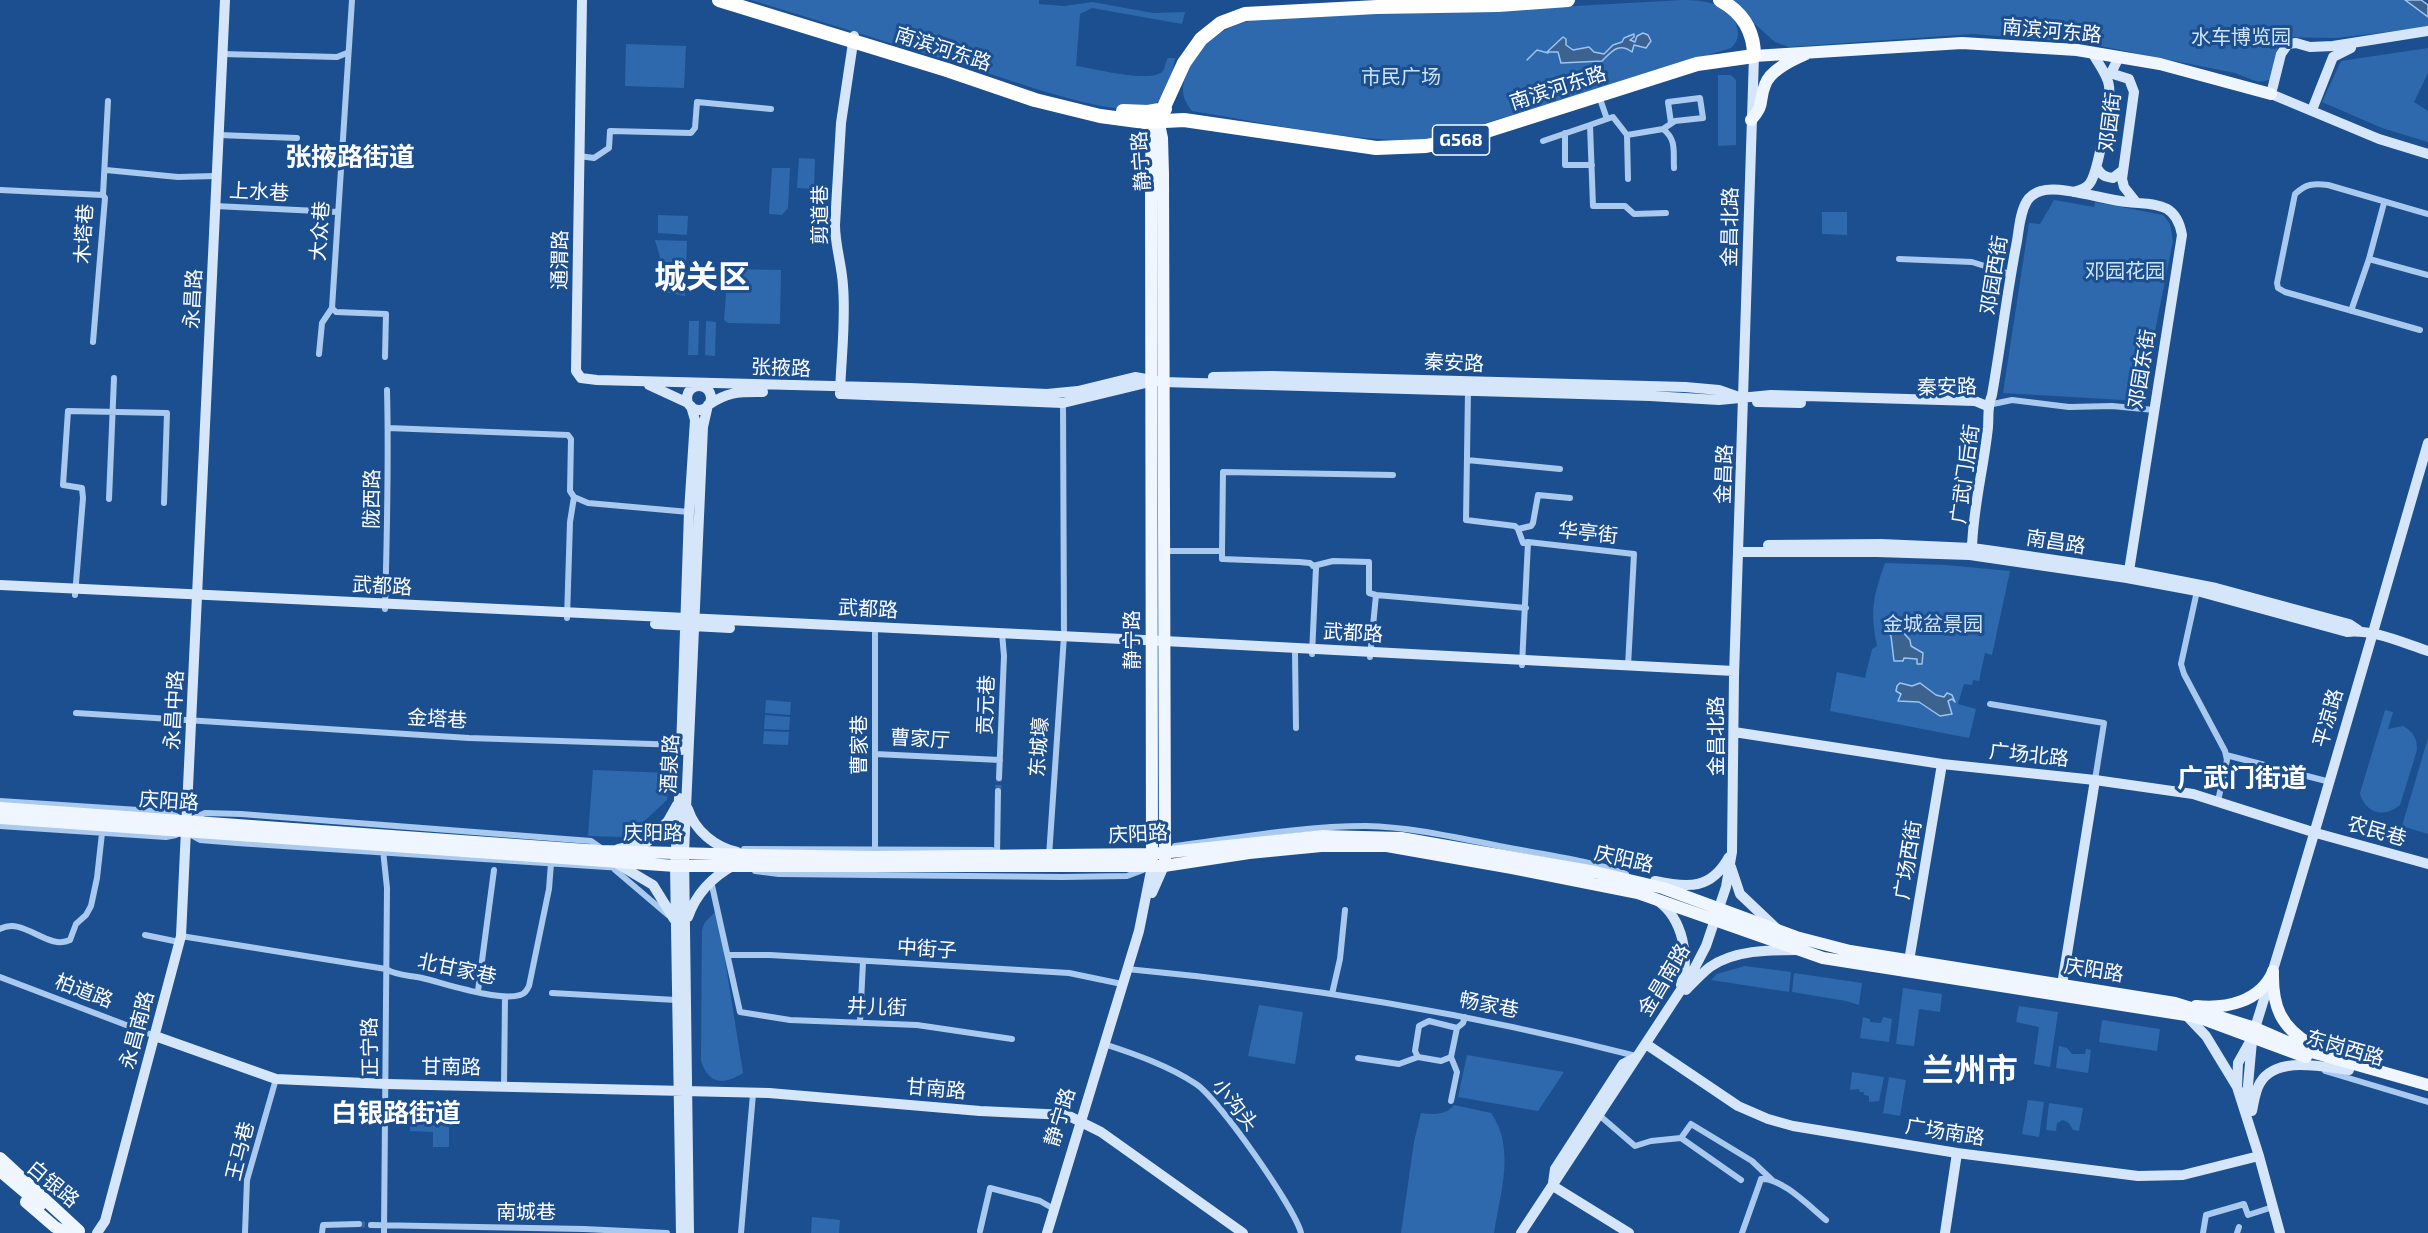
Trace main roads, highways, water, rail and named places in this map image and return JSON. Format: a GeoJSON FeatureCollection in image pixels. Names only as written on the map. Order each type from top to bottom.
{"type":"FeatureCollection","features":[{"type":"Feature","properties":{"kind":"highway","name":"南滨河东路"},"geometry":{"type":"LineString","coordinates":[[719,0],[1085,107],[1162,114],[1194,121],[1376,148],[1411,148],[1461,140],[1697,64],[1754,56]]}},
{"type":"Feature","properties":{"kind":"highway","name":"南滨河东路"},"geometry":{"type":"LineString","coordinates":[[735,0],[854,39]]}},
{"type":"Feature","properties":{"kind":"highway"},"geometry":{"type":"LineString","coordinates":[[1162,114],[1190,53],[1210,30],[1233,18],[1259,12],[1455,7],[1568,0]]}},
{"type":"Feature","properties":{"kind":"highway"},"geometry":{"type":"LineString","coordinates":[[1720,0],[1736,11],[1749,27],[1754,44],[1754,56]]}},
{"type":"Feature","properties":{"kind":"main road","name":"永昌路"},"geometry":{"type":"LineString","coordinates":[[197,598],[225,0]]}},
{"type":"Feature","properties":{"kind":"main road","name":"通渭路"},"geometry":{"type":"LineString","coordinates":[[582,0],[576,371],[581,378],[637,382],[721,383]]}},
{"type":"Feature","properties":{"kind":"main road"},"geometry":{"type":"LineString","coordinates":[[1395,7],[1420,5],[1436,0]]}},
{"type":"Feature","properties":{"kind":"main road"},"geometry":{"type":"LineString","coordinates":[[1473,0],[1490,0]]}},
{"type":"Feature","properties":{"kind":"main road"},"geometry":{"type":"LineString","coordinates":[[2271,94],[2281,54],[2288,44],[2296,43],[2310,47],[2333,46],[2428,31]]}},
{"type":"Feature","properties":{"kind":"main road"},"geometry":{"type":"LineString","coordinates":[[2312,110],[2330,63],[2337,54],[2359,46],[2428,37]]}},
{"type":"Feature","properties":{"kind":"main road","name":"剪道巷"},"geometry":{"type":"LineString","coordinates":[[840,391],[844,306],[835,232],[842,123],[854,39]]}},
{"type":"Feature","properties":{"kind":"main road","name":"南滨河东路"},"geometry":{"type":"LineString","coordinates":[[1754,56],[1962,43],[2092,52],[2170,66],[2271,94],[2379,140],[2428,154]]}},
{"type":"Feature","properties":{"kind":"main road"},"geometry":{"type":"LineString","coordinates":[[1751,120],[1761,109],[1766,82],[1771,74],[1796,58],[1812,52]]}},
{"type":"Feature","properties":{"kind":"main road","name":"邓园街"},"geometry":{"type":"LineString","coordinates":[[2074,192],[2086,188],[2097,168],[2109,86],[2092,52]]}},
{"type":"Feature","properties":{"kind":"main road","name":"金昌北路"},"geometry":{"type":"LineString","coordinates":[[1744,398],[1754,56]]}},
{"type":"Feature","properties":{"kind":"main road","name":"邓园街"},"geometry":{"type":"LineString","coordinates":[[2119,57],[2112,71],[2113,74],[2129,79],[2134,92],[2122,171],[2124,187],[2136,202]]}},
{"type":"Feature","properties":{"kind":"main road","name":"静宁路"},"geometry":{"type":"LineString","coordinates":[[1047,1233],[1079,1121],[1145,910],[1158,860],[1157,382],[1162,114]]}},
{"type":"Feature","properties":{"kind":"main road"},"geometry":{"type":"LineString","coordinates":[[2097,168],[2103,176],[2108,178],[2113,178],[2122,171]]}},
{"type":"Feature","properties":{"kind":"main road","name":"邓园西街"},"geometry":{"type":"LineString","coordinates":[[1987,406],[1992,395],[1996,374],[2010,274],[2026,201],[2040,191],[2074,192],[2136,202]]}},
{"type":"Feature","properties":{"kind":"main road","name":"邓园东街"},"geometry":{"type":"LineString","coordinates":[[2129,571],[2182,235],[2179,220],[2171,211],[2160,205],[2136,202]]}},
{"type":"Feature","properties":{"kind":"main road","name":"秦安路"},"geometry":{"type":"LineString","coordinates":[[1157,382],[1170,377],[1272,376],[1686,387],[1719,390],[1744,398]]}},
{"type":"Feature","properties":{"kind":"main road"},"geometry":{"type":"LineString","coordinates":[[637,382],[662,390],[700,410],[733,392],[840,391],[1062,398],[1135,377],[1157,382]]}},
{"type":"Feature","properties":{"kind":"main road"},"geometry":{"type":"LineString","coordinates":[[678,382],[708,391],[711,398],[708,405]]}},
{"type":"Feature","properties":{"kind":"main road","name":"静宁路"},"geometry":{"type":"LineString","coordinates":[[1157,382],[1164,551],[1158,643]]}},
{"type":"Feature","properties":{"kind":"main road","name":"秦安路"},"geometry":{"type":"LineString","coordinates":[[1157,382],[1468,390],[1719,400],[1771,395],[1975,401],[1987,406]]}},
{"type":"Feature","properties":{"kind":"main road"},"geometry":{"type":"LineString","coordinates":[[689,404],[688,394],[692,389],[721,383]]}},
{"type":"Feature","properties":{"kind":"main road","name":"张掖路"},"geometry":{"type":"LineString","coordinates":[[721,383],[840,391]]}},
{"type":"Feature","properties":{"kind":"main road","name":"金昌路"},"geometry":{"type":"LineString","coordinates":[[1739,548],[1744,398]]}},
{"type":"Feature","properties":{"kind":"main road","name":"酒泉路"},"geometry":{"type":"LineString","coordinates":[[681,1233],[683,1091],[680,859],[690,623],[689,512],[696,420],[689,404]]}},
{"type":"Feature","properties":{"kind":"main road","name":"酒泉路"},"geometry":{"type":"LineString","coordinates":[[683,796],[682,745],[703,427],[708,405]]}},
{"type":"Feature","properties":{"kind":"main road","name":"广武门后街"},"geometry":{"type":"LineString","coordinates":[[1971,551],[1973,521],[1988,425],[1987,406]]}},
{"type":"Feature","properties":{"kind":"main road","name":"平凉路"},"geometry":{"type":"LineString","coordinates":[[2280,1233],[2237,1087],[2238,1063],[2253,1033],[2316,833],[2428,443]]}},
{"type":"Feature","properties":{"kind":"main road","name":"金昌北路"},"geometry":{"type":"LineString","coordinates":[[1717,914],[1731,867],[1732,852],[1734,674],[1739,548]]}},
{"type":"Feature","properties":{"kind":"main road","name":"南昌路"},"geometry":{"type":"LineString","coordinates":[[1739,548],[1971,551],[2129,571],[2216,588],[2349,624],[2358,630],[2428,651]]}},
{"type":"Feature","properties":{"kind":"main road","name":"南昌路"},"geometry":{"type":"LineString","coordinates":[[1971,551],[2197,591],[2347,632],[2358,630]]}},
{"type":"Feature","properties":{"kind":"main road","name":"武都路"},"geometry":{"type":"LineString","coordinates":[[0,585],[76,592]]}},
{"type":"Feature","properties":{"kind":"main road","name":"武都路"},"geometry":{"type":"LineString","coordinates":[[0,591],[76,592],[875,632],[1002,636]]}},
{"type":"Feature","properties":{"kind":"main road","name":"永昌中路"},"geometry":{"type":"LineString","coordinates":[[185,827],[197,598]]}},
{"type":"Feature","properties":{"kind":"main road","name":"武都路"},"geometry":{"type":"LineString","coordinates":[[690,623],[1158,643],[1734,674]]}},
{"type":"Feature","properties":{"kind":"main road","name":"武都路"},"geometry":{"type":"LineString","coordinates":[[1158,643],[1295,653],[1312,652]]}},
{"type":"Feature","properties":{"kind":"main road","name":"武都路"},"geometry":{"type":"LineString","coordinates":[[1522,663],[1628,666],[1734,674]]}},
{"type":"Feature","properties":{"kind":"main road","name":"广场北路"},"geometry":{"type":"LineString","coordinates":[[1734,732],[1942,764],[2095,780],[2193,794],[2316,833]]}},
{"type":"Feature","properties":{"kind":"main road","name":"广场西街"},"geometry":{"type":"LineString","coordinates":[[1909,961],[1942,764]]}},
{"type":"Feature","properties":{"kind":"main road"},"geometry":{"type":"LineString","coordinates":[[2062,985],[2095,780]]}},
{"type":"Feature","properties":{"kind":"main road"},"geometry":{"type":"LineString","coordinates":[[683,796],[697,825],[712,841],[729,850],[752,855]]}},
{"type":"Feature","properties":{"kind":"main road"},"geometry":{"type":"LineString","coordinates":[[611,861],[647,842],[668,821],[683,796]]}},
{"type":"Feature","properties":{"kind":"main road","name":"庆阳路"},"geometry":{"type":"LineString","coordinates":[[0,808],[383,850],[551,861],[874,853],[1049,853],[1158,860],[1323,836],[1401,838],[1595,872],[1664,888],[1717,914],[1824,958],[2186,1015],[2253,1033]]}},
{"type":"Feature","properties":{"kind":"main road","name":"庆阳路"},"geometry":{"type":"LineString","coordinates":[[0,818],[185,827],[611,861]]}},
{"type":"Feature","properties":{"kind":"main road","name":"永昌南路"},"geometry":{"type":"LineString","coordinates":[[97,1233],[105,1221],[180,939],[185,827]]}},
{"type":"Feature","properties":{"kind":"main road","name":"农民巷"},"geometry":{"type":"LineString","coordinates":[[2316,833],[2428,864]]}},
{"type":"Feature","properties":{"kind":"main road","name":"庆阳路"},"geometry":{"type":"LineString","coordinates":[[680,859],[735,865],[1158,860],[1321,846],[1387,846],[1638,893],[1850,951],[2175,1003],[2253,1033]]}},
{"type":"Feature","properties":{"kind":"main road"},"geometry":{"type":"LineString","coordinates":[[1595,872],[1627,874],[1677,885],[1705,883],[1722,869],[1732,852]]}},
{"type":"Feature","properties":{"kind":"main road"},"geometry":{"type":"LineString","coordinates":[[611,861],[653,885],[681,923],[711,881],[735,865]]}},
{"type":"Feature","properties":{"kind":"main road"},"geometry":{"type":"LineString","coordinates":[[1731,867],[1740,894],[1778,930]]}},
{"type":"Feature","properties":{"kind":"main road"},"geometry":{"type":"LineString","coordinates":[[1638,893],[1666,907],[1682,940],[1686,962],[1674,1003]]}},
{"type":"Feature","properties":{"kind":"main road","name":"金昌南路"},"geometry":{"type":"LineString","coordinates":[[1521,1233],[1674,1003],[1700,959],[1717,914]]}},
{"type":"Feature","properties":{"kind":"main road","name":"酒泉路"},"geometry":{"type":"LineString","coordinates":[[681,923],[676,1000],[683,1091],[689,1233]]}},
{"type":"Feature","properties":{"kind":"main road"},"geometry":{"type":"LineString","coordinates":[[1674,1003],[1711,967],[1734,956],[1771,950],[1802,950]]}},
{"type":"Feature","properties":{"kind":"main road"},"geometry":{"type":"LineString","coordinates":[[2175,1003],[2202,1006],[2250,999],[2264,988],[2273,971]]}},
{"type":"Feature","properties":{"kind":"main road"},"geometry":{"type":"LineString","coordinates":[[2273,971],[2277,1007],[2287,1027],[2311,1045],[2350,1066]]}},
{"type":"Feature","properties":{"kind":"main road"},"geometry":{"type":"LineString","coordinates":[[2186,1015],[2206,1036],[2237,1087]]}},
{"type":"Feature","properties":{"kind":"main road","name":"平凉路"},"geometry":{"type":"LineString","coordinates":[[2253,1033],[2247,1096],[2288,1233]]}},
{"type":"Feature","properties":{"kind":"main road","name":"东岗西路"},"geometry":{"type":"LineString","coordinates":[[2253,1033],[2428,1092]]}},
{"type":"Feature","properties":{"kind":"main road","name":"甘南路"},"geometry":{"type":"LineString","coordinates":[[155,1036],[276,1079],[753,1094],[763,1099],[1063,1122],[1079,1121],[1101,1132],[1243,1233]]}},
{"type":"Feature","properties":{"kind":"main road","name":"广场南路"},"geometry":{"type":"LineString","coordinates":[[1646,1044],[1738,1106],[1768,1119],[1793,1126],[1957,1153],[2138,1176],[2201,1172],[2259,1156]]}},
{"type":"Feature","properties":{"kind":"main road","name":"金昌南路"},"geometry":{"type":"LineString","coordinates":[[1553,1186],[1554,1169],[1623,1064],[1637,1057]]}},
{"type":"Feature","properties":{"kind":"main road"},"geometry":{"type":"LineString","coordinates":[[2252,1111],[2258,1085],[2268,1074],[2282,1067],[2350,1066]]}},
{"type":"Feature","properties":{"kind":"main road","name":"东岗西路"},"geometry":{"type":"LineString","coordinates":[[2350,1066],[2428,1085]]}},
{"type":"Feature","properties":{"kind":"main road"},"geometry":{"type":"LineString","coordinates":[[1945,1233],[1957,1153]]}},
{"type":"Feature","properties":{"kind":"main road"},"geometry":{"type":"LineString","coordinates":[[0,1158],[75,1233]]}},
{"type":"Feature","properties":{"kind":"main road","name":"白银路"},"geometry":{"type":"LineString","coordinates":[[0,1164],[75,1233]]}},
{"type":"Feature","properties":{"kind":"main road","name":"白银路"},"geometry":{"type":"LineString","coordinates":[[0,1171],[57,1217]]}},
{"type":"Feature","properties":{"kind":"main road"},"geometry":{"type":"LineString","coordinates":[[0,1180],[55,1227],[75,1233]]}},
{"type":"Feature","properties":{"kind":"main road"},"geometry":{"type":"LineString","coordinates":[[1553,1186],[1629,1233]]}},
{"type":"Feature","properties":{"kind":"waterway"},"geometry":{"type":"LineString","coordinates":[[1527,60],[1537,50],[1548,53]]}},
{"type":"Feature","properties":{"kind":"tunnel"},"geometry":{"type":"LineString","coordinates":[[998,791],[999,778]]}},
{"type":"Feature","properties":{"kind":"tunnel"},"geometry":{"type":"LineString","coordinates":[[359,1224],[371,1225]]}},
{"type":"Feature","properties":{"kind":"district","name":"张掖路街道"},"geometry":{"type":"Point","coordinates":[350,157]}},
{"type":"Feature","properties":{"kind":"district","name":"城关区"},"geometry":{"type":"Point","coordinates":[702,277]}},
{"type":"Feature","properties":{"kind":"district","name":"广武门街道"},"geometry":{"type":"Point","coordinates":[2242,778]}},
{"type":"Feature","properties":{"kind":"district","name":"兰州市"},"geometry":{"type":"Point","coordinates":[1970,1070]}},
{"type":"Feature","properties":{"kind":"district","name":"白银路街道"},"geometry":{"type":"Point","coordinates":[396,1113]}},
{"type":"Feature","properties":{"kind":"park label","name":"水车博览园"},"geometry":{"type":"Point","coordinates":[2241,37]}},
{"type":"Feature","properties":{"kind":"park label","name":"市民广场"},"geometry":{"type":"Point","coordinates":[1401,77]}},
{"type":"Feature","properties":{"kind":"park label","name":"邓园花园"},"geometry":{"type":"Point","coordinates":[2125,271]}},
{"type":"Feature","properties":{"kind":"park label","name":"金城盆景园"},"geometry":{"type":"Point","coordinates":[1933,624]}}]}
